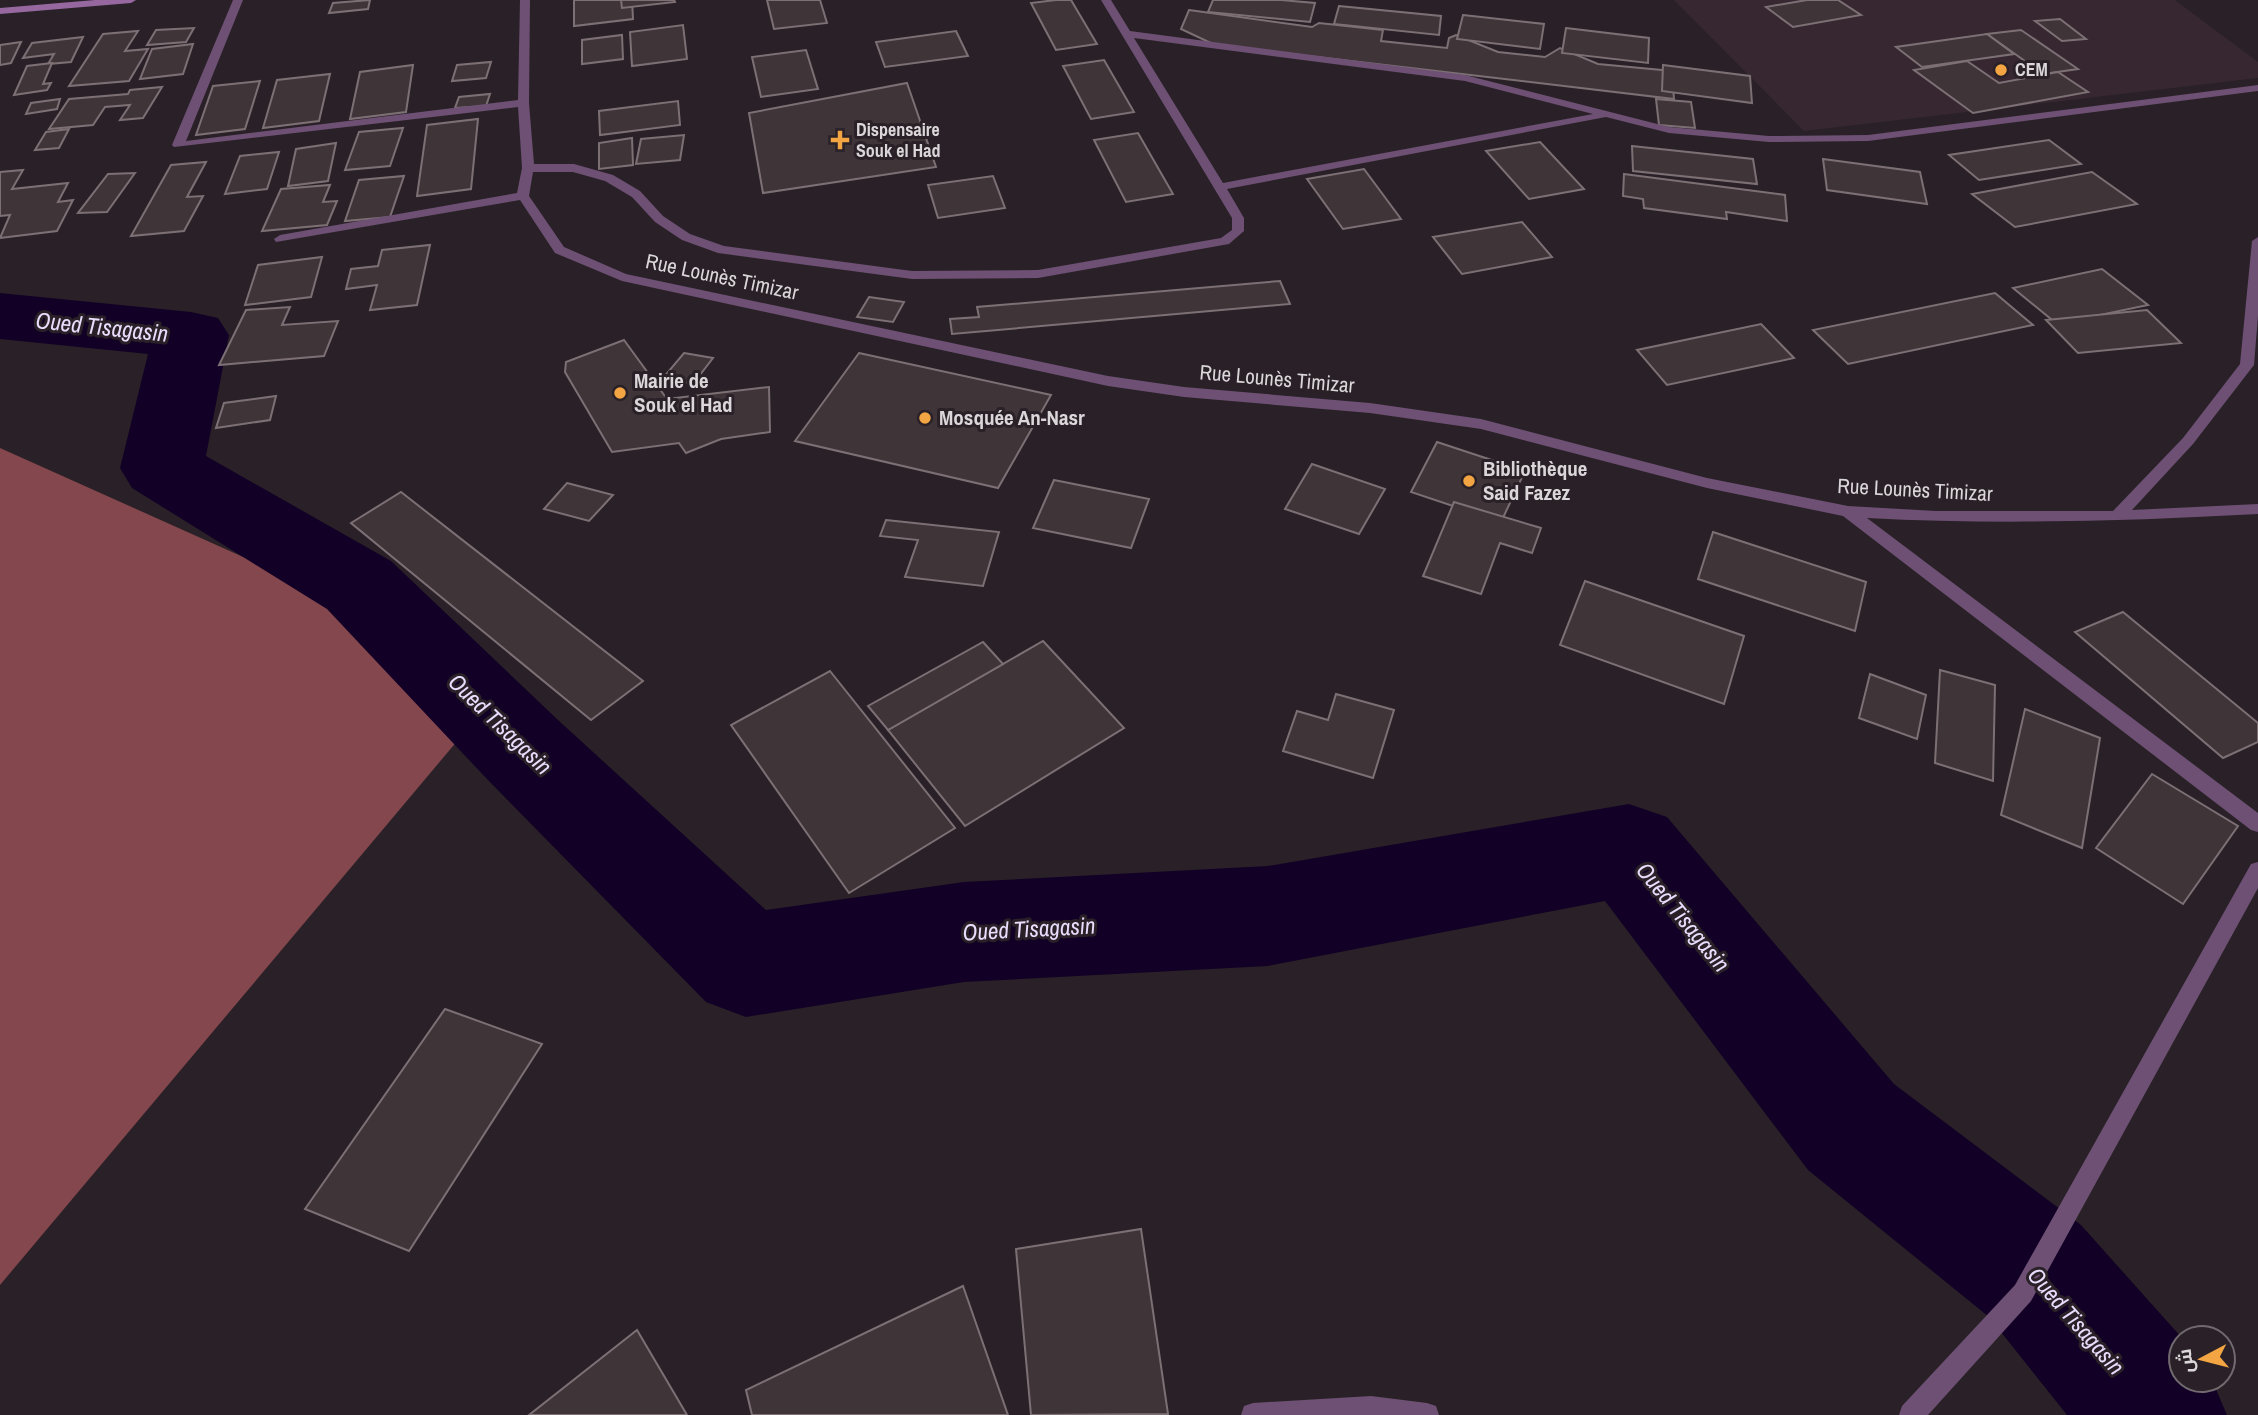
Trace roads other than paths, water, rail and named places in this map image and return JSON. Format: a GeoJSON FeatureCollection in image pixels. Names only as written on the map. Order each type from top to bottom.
{"type":"FeatureCollection","features":[{"type":"Feature","properties":{"kind":"main road"},"geometry":{"type":"LineString","coordinates":[[0,11],[131,0]]}},
{"type":"Feature","properties":{"kind":"street"},"geometry":{"type":"LineString","coordinates":[[238,0],[178,145],[523,103]]}},
{"type":"Feature","properties":{"kind":"street"},"geometry":{"type":"LineString","coordinates":[[280,239],[523,196],[528,168],[523,103],[525,0]]}},
{"type":"Feature","properties":{"kind":"street"},"geometry":{"type":"LineString","coordinates":[[528,168],[574,168],[609,178],[636,194],[659,219],[686,237],[722,250],[912,275],[1038,274],[1226,242],[1238,231],[1238,218],[1106,0]]}},
{"type":"Feature","properties":{"kind":"street"},"geometry":{"type":"LineString","coordinates":[[1126,34],[1465,78],[1669,130],[1769,139],[1868,138],[2258,88]]}},
{"type":"Feature","properties":{"kind":"street"},"geometry":{"type":"LineString","coordinates":[[1219,187],[1605,115]]}},
{"type":"Feature","properties":{"kind":"street","name":"Rue Lounès Timizar"},"geometry":{"type":"LineString","coordinates":[[523,196],[559,250],[621,277],[1108,381],[1196,394],[1370,408],[1481,425],[1707,483],[1848,511],[1936,516],[2117,516],[2257,509]]}},
{"type":"Feature","properties":{"kind":"street"},"geometry":{"type":"LineString","coordinates":[[2117,516],[2188,441],[2247,365],[2258,241]]}},
{"type":"Feature","properties":{"kind":"street"},"geometry":{"type":"LineString","coordinates":[[1848,511],[2258,824]]}},
{"type":"Feature","properties":{"kind":"street"},"geometry":{"type":"LineString","coordinates":[[1911,1415],[2023,1293],[2258,870]]}},
{"type":"Feature","properties":{"kind":"street"},"geometry":{"type":"LineString","coordinates":[[1253,1415],[1371,1408],[1427,1415]]}},
{"type":"Feature","properties":{"kind":"waterway","name":"Oued Tisagasin"},"geometry":{"type":"LineString","coordinates":[[0,316],[191,335],[162,468],[359,585],[522,749],[746,965],[964,932],[1268,916],[1629,850],[1851,1127],[2035,1271],[2157,1415]]}},
{"type":"Feature","properties":{"kind":"place","name":"CEM"},"geometry":{"type":"Point","coordinates":[2001,70]}},
{"type":"Feature","properties":{"kind":"place","name":"Dispensaire Souk el Had"},"geometry":{"type":"Point","coordinates":[840,140]}},
{"type":"Feature","properties":{"kind":"place","name":"Mairie de Souk el Had"},"geometry":{"type":"Point","coordinates":[620,393]}},
{"type":"Feature","properties":{"kind":"place","name":"Mosquée An-Nasr"},"geometry":{"type":"Point","coordinates":[925,418]}},
{"type":"Feature","properties":{"kind":"place","name":"Bibliothèque Said Fazez"},"geometry":{"type":"Point","coordinates":[1469,481]}}]}
